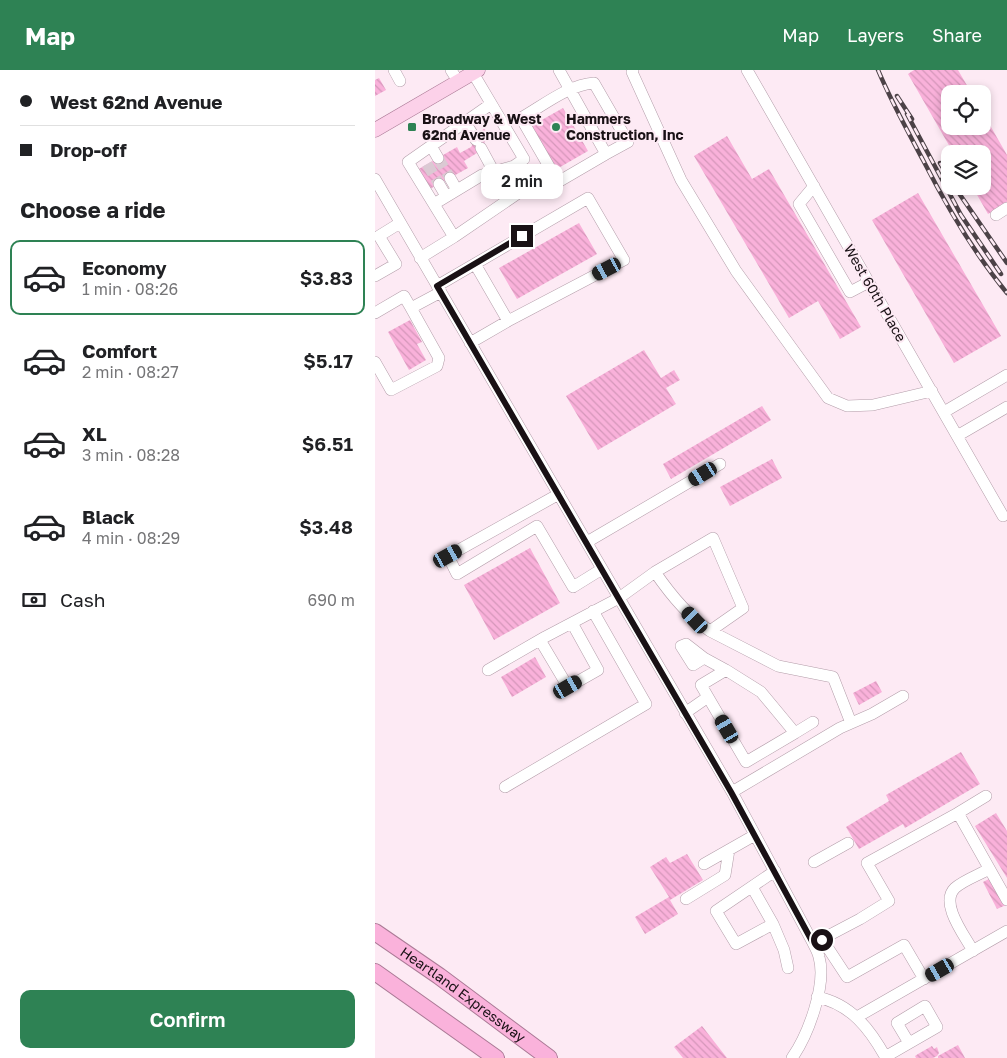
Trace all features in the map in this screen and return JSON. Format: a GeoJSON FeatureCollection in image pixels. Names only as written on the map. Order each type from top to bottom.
{"type":"FeatureCollection","features":[{"type":"Feature","properties":{"kind":"highway","name":"Heartland Expressway"},"geometry":{"type":"LineString","coordinates":[[375,932],[439,976],[549,1058]]}},
{"type":"Feature","properties":{"kind":"highway"},"geometry":{"type":"LineString","coordinates":[[375,972],[495,1058]]}},
{"type":"Feature","properties":{"kind":"main road"},"geometry":{"type":"LineString","coordinates":[[375,130],[455,76],[475,72]]}},
{"type":"Feature","properties":{"kind":"street"},"geometry":{"type":"LineString","coordinates":[[394,70],[400,81]]}},
{"type":"Feature","properties":{"kind":"street"},"geometry":{"type":"LineString","coordinates":[[559,70],[607,154]]}},
{"type":"Feature","properties":{"kind":"street"},"geometry":{"type":"LineString","coordinates":[[633,70],[632,72],[681,180],[736,270],[828,398],[847,406],[873,405],[932,392]]}},
{"type":"Feature","properties":{"kind":"street","name":"West 60th Place"},"geometry":{"type":"LineString","coordinates":[[750,71],[1003,516]]}},
{"type":"Feature","properties":{"kind":"street"},"geometry":{"type":"LineString","coordinates":[[434,204],[483,175],[514,166],[524,159],[491,104],[475,72]]}},
{"type":"Feature","properties":{"kind":"street"},"geometry":{"type":"LineString","coordinates":[[594,83],[628,142],[607,154],[558,182],[521,118],[580,84],[594,83]]}},
{"type":"Feature","properties":{"kind":"street"},"geometry":{"type":"LineString","coordinates":[[454,237],[408,162],[491,104]]}},
{"type":"Feature","properties":{"kind":"street"},"geometry":{"type":"LineString","coordinates":[[465,122],[494,172]]}},
{"type":"Feature","properties":{"kind":"street"},"geometry":{"type":"LineString","coordinates":[[431,146],[438,158]]}},
{"type":"Feature","properties":{"kind":"street"},"geometry":{"type":"LineString","coordinates":[[420,154],[427,164]]}},
{"type":"Feature","properties":{"kind":"street"},"geometry":{"type":"LineString","coordinates":[[420,258],[517,194],[514,166]]}},
{"type":"Feature","properties":{"kind":"street"},"geometry":{"type":"LineString","coordinates":[[450,178],[457,190]]}},
{"type":"Feature","properties":{"kind":"street"},"geometry":{"type":"LineString","coordinates":[[375,179],[817,941],[847,977],[904,946],[924,979]]}},
{"type":"Feature","properties":{"kind":"street"},"geometry":{"type":"LineString","coordinates":[[439,184],[446,196]]}},
{"type":"Feature","properties":{"kind":"street"},"geometry":{"type":"LineString","coordinates":[[814,186],[799,204],[850,292],[869,282]]}},
{"type":"Feature","properties":{"kind":"street"},"geometry":{"type":"LineString","coordinates":[[411,308],[475,264],[588,198],[623,260],[470,343]]}},
{"type":"Feature","properties":{"kind":"street"},"geometry":{"type":"LineString","coordinates":[[996,215],[1007,208]]}},
{"type":"Feature","properties":{"kind":"street"},"geometry":{"type":"LineString","coordinates":[[375,276],[396,264],[377,232],[400,223]]}},
{"type":"Feature","properties":{"kind":"street"},"geometry":{"type":"LineString","coordinates":[[375,253],[385,246]]}},
{"type":"Feature","properties":{"kind":"street"},"geometry":{"type":"LineString","coordinates":[[475,264],[508,321]]}},
{"type":"Feature","properties":{"kind":"street"},"geometry":{"type":"LineString","coordinates":[[375,313],[403,296],[439,358],[437,366],[391,390],[375,362]]}},
{"type":"Feature","properties":{"kind":"street"},"geometry":{"type":"LineString","coordinates":[[944,412],[1007,375]]}},
{"type":"Feature","properties":{"kind":"street"},"geometry":{"type":"LineString","coordinates":[[957,436],[1007,407]]}},
{"type":"Feature","properties":{"kind":"street"},"geometry":{"type":"LineString","coordinates":[[587,542],[720,464]]}},
{"type":"Feature","properties":{"kind":"street"},"geometry":{"type":"LineString","coordinates":[[537,526],[457,574],[448,556],[559,494]]}},
{"type":"Feature","properties":{"kind":"street"},"geometry":{"type":"LineString","coordinates":[[529,511],[573,586],[602,569]]}},
{"type":"Feature","properties":{"kind":"street"},"geometry":{"type":"LineString","coordinates":[[488,670],[619,598],[655,572],[713,538],[743,608],[710,631]]}},
{"type":"Feature","properties":{"kind":"street"},"geometry":{"type":"LineString","coordinates":[[655,572],[667,589],[695,620],[710,631],[778,666],[833,677],[851,723]]}},
{"type":"Feature","properties":{"kind":"street"},"geometry":{"type":"LineString","coordinates":[[505,787],[646,704],[593,611]]}},
{"type":"Feature","properties":{"kind":"street"},"geometry":{"type":"LineString","coordinates":[[541,640],[568,687],[598,670],[572,623]]}},
{"type":"Feature","properties":{"kind":"street"},"geometry":{"type":"LineString","coordinates":[[704,658],[761,692],[795,733]]}},
{"type":"Feature","properties":{"kind":"street"},"geometry":{"type":"LineString","coordinates":[[726,670],[701,684],[746,762],[813,722]]}},
{"type":"Feature","properties":{"kind":"street"},"geometry":{"type":"LineString","coordinates":[[731,792],[840,728],[872,714],[903,696]]}},
{"type":"Feature","properties":{"kind":"street"},"geometry":{"type":"LineString","coordinates":[[685,713],[708,697]]}},
{"type":"Feature","properties":{"kind":"street"},"geometry":{"type":"LineString","coordinates":[[771,769],[778,744]]}},
{"type":"Feature","properties":{"kind":"street"},"geometry":{"type":"LineString","coordinates":[[817,941],[860,919],[889,901],[867,863],[986,796]]}},
{"type":"Feature","properties":{"kind":"street"},"geometry":{"type":"LineString","coordinates":[[957,813],[1007,900]]}},
{"type":"Feature","properties":{"kind":"street"},"geometry":{"type":"LineString","coordinates":[[704,864],[755,835]]}},
{"type":"Feature","properties":{"kind":"street"},"geometry":{"type":"LineString","coordinates":[[814,862],[848,843]]}},
{"type":"Feature","properties":{"kind":"street"},"geometry":{"type":"LineString","coordinates":[[686,899],[725,875],[729,850]]}},
{"type":"Feature","properties":{"kind":"street"},"geometry":{"type":"LineString","coordinates":[[973,951],[950,912],[950,896],[955,888],[989,869]]}},
{"type":"Feature","properties":{"kind":"street"},"geometry":{"type":"LineString","coordinates":[[773,924],[737,944],[716,911],[775,871]]}},
{"type":"Feature","properties":{"kind":"street"},"geometry":{"type":"LineString","coordinates":[[752,888],[773,924],[784,950],[788,968]]}},
{"type":"Feature","properties":{"kind":"street"},"geometry":{"type":"LineString","coordinates":[[857,1017],[1007,932]]}},
{"type":"Feature","properties":{"kind":"street"},"geometry":{"type":"LineString","coordinates":[[792,1058],[807,1032],[817,997],[820,958],[817,941]]}},
{"type":"Feature","properties":{"kind":"street"},"geometry":{"type":"LineString","coordinates":[[817,997],[835,1002],[857,1017],[869,1031],[886,1058],[909,1043]]}},
{"type":"Feature","properties":{"kind":"building"},"geometry":{"type":"Polygon","coordinates":[[[914,70],[958,70],[967,85],[941,85],[941,131],[908,74],[914,70]]]}},
{"type":"Feature","properties":{"kind":"building"},"geometry":{"type":"Polygon","coordinates":[[[379,78],[386,90],[375,96],[375,80],[379,78]]]}},
{"type":"Feature","properties":{"kind":"building"},"geometry":{"type":"Polygon","coordinates":[[[563,108],[588,151],[555,170],[531,126],[563,108]]]}},
{"type":"Feature","properties":{"kind":"building"},"geometry":{"type":"Polygon","coordinates":[[[991,127],[1007,155],[1007,203],[988,214],[977,195],[991,195],[991,145],[949,145],[943,135],[991,135],[991,127]]]}},
{"type":"Feature","properties":{"kind":"building"},"geometry":{"type":"Polygon","coordinates":[[[484,128],[489,136],[477,153],[464,161],[468,168],[428,190],[417,170],[457,147],[460,153],[471,147],[484,128]]]}},
{"type":"Feature","properties":{"kind":"building"},"geometry":{"type":"Polygon","coordinates":[[[727,136],[752,179],[769,169],[861,327],[840,339],[818,301],[789,318],[694,156],[727,136]]]}},
{"type":"Feature","properties":{"kind":"building"},"geometry":{"type":"Polygon","coordinates":[[[918,193],[1001,336],[954,363],[872,220],[918,193]]]}},
{"type":"Feature","properties":{"kind":"building"},"geometry":{"type":"Polygon","coordinates":[[[579,223],[597,254],[517,299],[499,268],[579,223]]]}},
{"type":"Feature","properties":{"kind":"building"},"geometry":{"type":"Polygon","coordinates":[[[410,320],[422,342],[417,344],[426,360],[409,370],[388,332],[410,320]]]}},
{"type":"Feature","properties":{"kind":"building"},"geometry":{"type":"Polygon","coordinates":[[[644,350],[661,378],[674,370],[680,380],[666,388],[676,404],[598,450],[566,396],[644,350]]]}},
{"type":"Feature","properties":{"kind":"building"},"geometry":{"type":"Polygon","coordinates":[[[762,406],[771,420],[671,479],[663,464],[762,406]]]}},
{"type":"Feature","properties":{"kind":"building"},"geometry":{"type":"Polygon","coordinates":[[[772,459],[782,478],[730,506],[720,487],[772,459]]]}},
{"type":"Feature","properties":{"kind":"building"},"geometry":{"type":"Polygon","coordinates":[[[530,548],[560,603],[494,640],[464,585],[530,548]]]}},
{"type":"Feature","properties":{"kind":"building"},"geometry":{"type":"Polygon","coordinates":[[[535,657],[546,677],[512,697],[501,677],[535,657]]]}},
{"type":"Feature","properties":{"kind":"building"},"geometry":{"type":"Polygon","coordinates":[[[876,681],[882,692],[859,705],[853,693],[876,681]]]}},
{"type":"Feature","properties":{"kind":"building"},"geometry":{"type":"Polygon","coordinates":[[[961,752],[980,784],[905,828],[903,824],[859,849],[846,827],[889,801],[886,795],[961,752]]]}},
{"type":"Feature","properties":{"kind":"building"},"geometry":{"type":"Polygon","coordinates":[[[996,813],[1007,831],[1007,878],[975,826],[996,813]]]}},
{"type":"Feature","properties":{"kind":"building"},"geometry":{"type":"Polygon","coordinates":[[[687,854],[703,880],[670,900],[678,914],[645,934],[635,917],[669,897],[650,867],[666,857],[670,863],[687,854]]]}},
{"type":"Feature","properties":{"kind":"building"},"geometry":{"type":"Polygon","coordinates":[[[991,878],[1006,905],[997,909],[983,882],[991,878]]]}},
{"type":"Feature","properties":{"kind":"building"},"geometry":{"type":"Polygon","coordinates":[[[702,1026],[727,1058],[683,1058],[674,1047],[702,1026]]]}},
{"type":"Feature","properties":{"kind":"building"},"geometry":{"type":"Polygon","coordinates":[[[958,1045],[965,1058],[938,1058],[938,1056],[958,1045]]]}},
{"type":"Feature","properties":{"kind":"building"},"geometry":{"type":"Polygon","coordinates":[[[932,1046],[934,1049],[937,1047],[939,1053],[937,1056],[933,1058],[916,1058],[915,1056],[932,1046]]]}},
{"type":"Feature","properties":{"kind":"tunnel"},"geometry":{"type":"LineString","coordinates":[[438,158],[450,178]]}},
{"type":"Feature","properties":{"kind":"tunnel"},"geometry":{"type":"LineString","coordinates":[[427,164],[439,184]]}},
{"type":"Feature","properties":{"kind":"railway"},"geometry":{"type":"LineString","coordinates":[[878,70],[899,115],[951,212],[983,262],[1007,293]]}},
{"type":"Feature","properties":{"kind":"railway"},"geometry":{"type":"LineString","coordinates":[[897,96],[912,119]]}},
{"type":"Feature","properties":{"kind":"railway"},"geometry":{"type":"LineString","coordinates":[[907,114],[961,215],[1001,274]]}},
{"type":"Feature","properties":{"kind":"railway"},"geometry":{"type":"LineString","coordinates":[[960,195],[1007,263]]}},
{"type":"Feature","properties":{"kind":"place","name":"Broadway & West 62nd Avenue"},"geometry":{"type":"Point","coordinates":[412,127]}},
{"type":"Feature","properties":{"kind":"place","name":"Hammers Construction, Inc"},"geometry":{"type":"Point","coordinates":[556,127]}},
{"type":"Feature","properties":{"kind":"route"},"geometry":{"type":"LineString","coordinates":[[522,236],[437,286],[731,792],[813,943],[822,940]]}}]}
